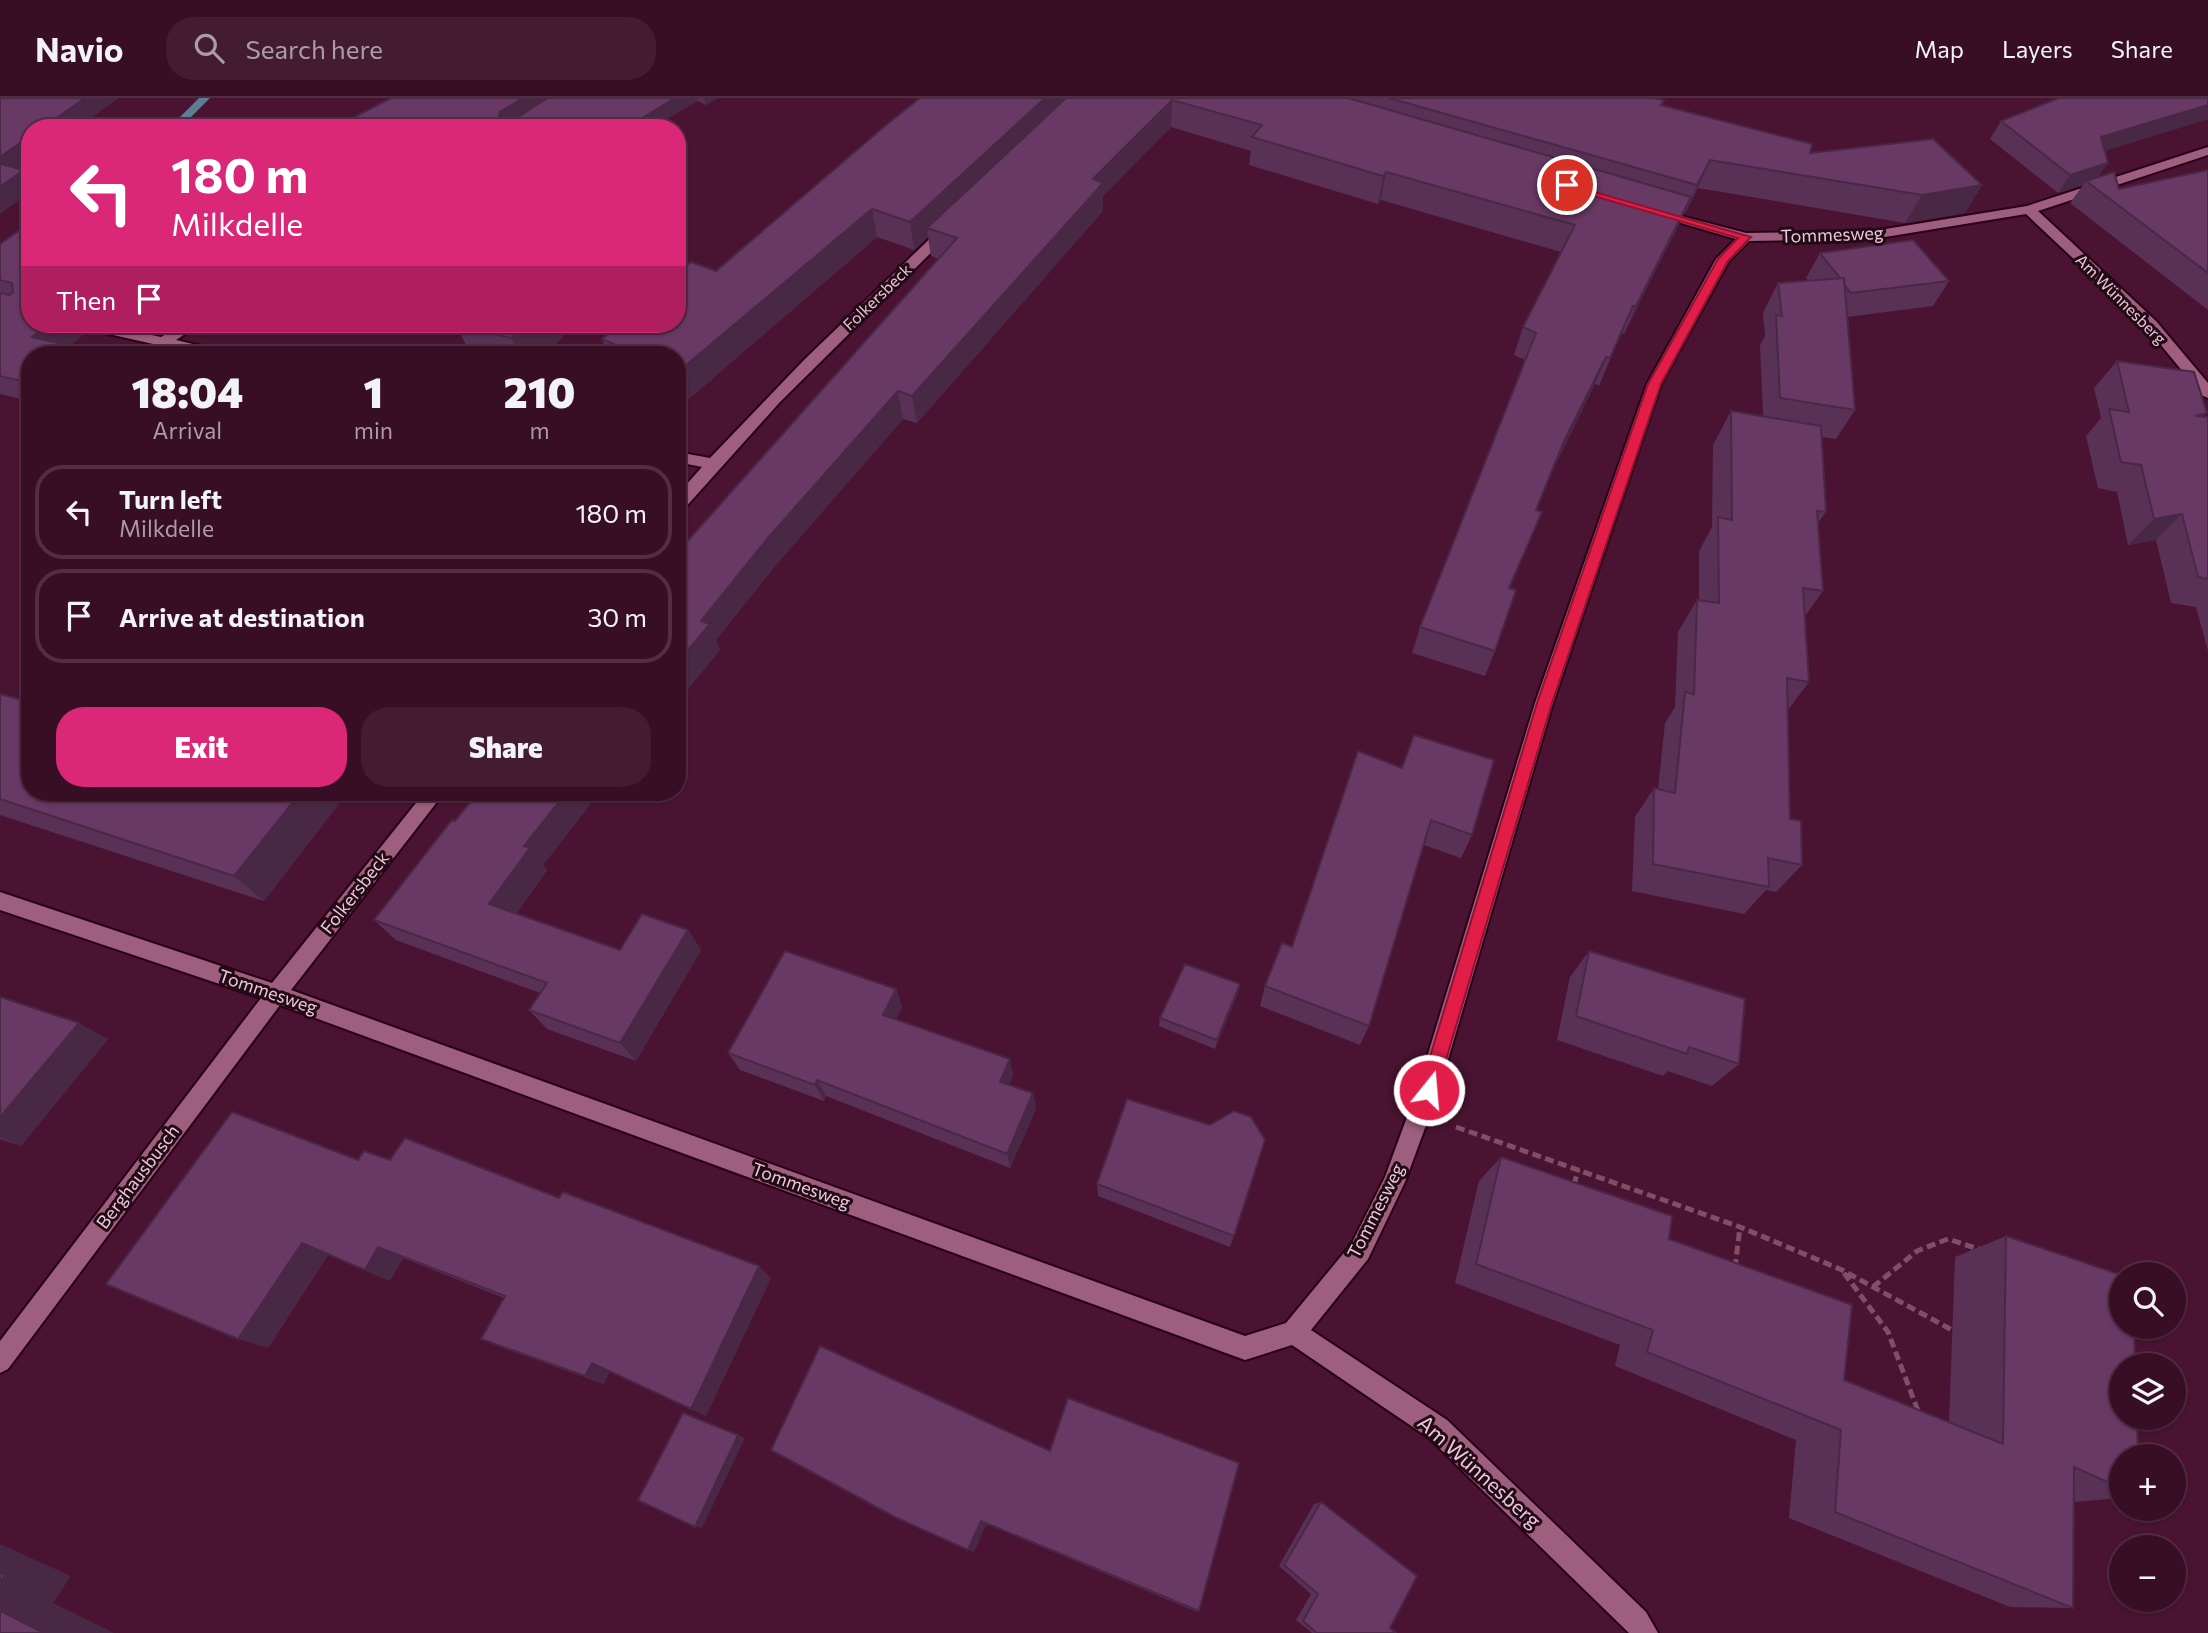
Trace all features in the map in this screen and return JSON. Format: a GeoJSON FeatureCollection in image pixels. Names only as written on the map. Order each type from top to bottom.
{"type":"FeatureCollection","features":[{"type":"Feature","properties":{"kind":"street","name":"Tommesweg"},"geometry":{"type":"LineString","coordinates":[[0,901],[276,994],[1245,1348],[1294,1332],[1360,1251],[1394,1182],[1419,1115],[1544,703],[1654,384],[1723,259],[1745,237],[1873,235],[2029,210],[2208,150]]}},
{"type":"Feature","properties":{"kind":"street"},"geometry":{"type":"LineString","coordinates":[[1642,207],[1745,237]]}},
{"type":"Feature","properties":{"kind":"street","name":"Am Wünnesberg"},"geometry":{"type":"LineString","coordinates":[[2029,210],[2151,324],[2208,393]]}},
{"type":"Feature","properties":{"kind":"street","name":"Folkersbeck"},"geometry":{"type":"LineString","coordinates":[[686,495],[712,464],[834,337],[955,222]]}},
{"type":"Feature","properties":{"kind":"street"},"geometry":{"type":"LineString","coordinates":[[122,333],[181,346]]}},
{"type":"Feature","properties":{"kind":"street"},"geometry":{"type":"LineString","coordinates":[[163,342],[178,333]]}},
{"type":"Feature","properties":{"kind":"street"},"geometry":{"type":"LineString","coordinates":[[686,459],[712,464]]}},
{"type":"Feature","properties":{"kind":"street","name":"Folkersbeck"},"geometry":{"type":"LineString","coordinates":[[276,994],[429,801]]}},
{"type":"Feature","properties":{"kind":"street","name":"Berghausbusch"},"geometry":{"type":"LineString","coordinates":[[0,1361],[276,994]]}},
{"type":"Feature","properties":{"kind":"street","name":"Am Wünnesberg"},"geometry":{"type":"LineString","coordinates":[[1294,1332],[1438,1429],[1637,1621],[1645,1633]]}},
{"type":"Feature","properties":{"kind":"path"},"geometry":{"type":"LineString","coordinates":[[1419,1115],[1740,1227],[1842,1270],[1952,1330]]}},
{"type":"Feature","properties":{"kind":"path"},"geometry":{"type":"LineString","coordinates":[[1573,1190],[1578,1169]]}},
{"type":"Feature","properties":{"kind":"path"},"geometry":{"type":"LineString","coordinates":[[1733,1281],[1740,1227]]}},
{"type":"Feature","properties":{"kind":"path"},"geometry":{"type":"LineString","coordinates":[[1873,1287],[1917,1251],[1948,1239],[1984,1251]]}},
{"type":"Feature","properties":{"kind":"path"},"geometry":{"type":"LineString","coordinates":[[1842,1270],[1888,1332],[1912,1390],[1922,1423]]}},
{"type":"Feature","properties":{"kind":"building"},"geometry":{"type":"Polygon","coordinates":[[[0,98],[85,98],[55,119],[21,119],[21,142],[0,157],[0,98]]]}},
{"type":"Feature","properties":{"kind":"building"},"geometry":{"type":"Polygon","coordinates":[[[391,98],[523,98],[500,112],[499,116],[518,117],[548,98],[675,98],[641,119],[351,119],[391,98]]]}},
{"type":"Feature","properties":{"kind":"building"},"geometry":{"type":"Polygon","coordinates":[[[920,98],[1045,98],[910,222],[872,209],[686,365],[686,346],[619,346],[602,339],[609,333],[686,333],[686,266],[691,262],[716,271],[920,98]]]}},
{"type":"Feature","properties":{"kind":"building"},"geometry":{"type":"Polygon","coordinates":[[[1066,98],[1348,98],[1691,197],[1636,306],[1633,306],[1610,358],[1606,357],[1564,441],[1536,510],[1542,512],[1509,588],[1516,590],[1495,651],[1420,627],[1536,333],[1523,327],[1575,225],[1386,172],[1383,176],[1252,137],[1262,125],[1172,100],[1093,179],[1103,183],[912,396],[898,391],[767,539],[701,621],[710,624],[686,652],[686,543],[957,238],[927,228],[1066,98]]]}},
{"type":"Feature","properties":{"kind":"building"},"geometry":{"type":"Polygon","coordinates":[[[1389,98],[1654,98],[1664,100],[1661,105],[1812,144],[1810,153],[1933,139],[1982,185],[1922,195],[1710,160],[1697,185],[1389,98]]]}},
{"type":"Feature","properties":{"kind":"building"},"geometry":{"type":"Polygon","coordinates":[[[2059,98],[2208,98],[2208,105],[2101,137],[2108,163],[2070,175],[2001,121],[2059,98]]]}},
{"type":"Feature","properties":{"kind":"building"},"geometry":{"type":"Polygon","coordinates":[[[0,164],[21,169],[21,172],[0,187],[0,164]]]}},
{"type":"Feature","properties":{"kind":"building"},"geometry":{"type":"Polygon","coordinates":[[[2208,170],[2208,273],[2086,181],[2114,172],[2119,189],[2208,170]]]}},
{"type":"Feature","properties":{"kind":"building"},"geometry":{"type":"Polygon","coordinates":[[[21,229],[21,333],[37,333],[32,337],[72,346],[21,346],[21,381],[0,376],[0,293],[10,295],[13,292],[12,283],[0,280],[0,244],[21,229]]]}},
{"type":"Feature","properties":{"kind":"building"},"geometry":{"type":"Polygon","coordinates":[[[1913,240],[1949,281],[1851,293],[1844,284],[1844,278],[1840,278],[1820,253],[1913,240]]]}},
{"type":"Feature","properties":{"kind":"building"},"geometry":{"type":"Polygon","coordinates":[[[1844,278],[1855,410],[1780,398],[1776,315],[1782,316],[1778,283],[1844,278]]]}},
{"type":"Feature","properties":{"kind":"building"},"geometry":{"type":"Polygon","coordinates":[[[490,333],[516,333],[511,338],[490,333]]]}},
{"type":"Feature","properties":{"kind":"building"},"geometry":{"type":"Polygon","coordinates":[[[2117,361],[2194,372],[2207,413],[2195,416],[2208,417],[2208,579],[2198,577],[2182,514],[2154,519],[2141,465],[2121,462],[2109,409],[2129,412],[2117,361]]]}},
{"type":"Feature","properties":{"kind":"building"},"geometry":{"type":"Polygon","coordinates":[[[1731,411],[1821,426],[1826,512],[1817,511],[1823,591],[1803,588],[1809,682],[1787,678],[1790,819],[1801,821],[1802,865],[1768,858],[1769,887],[1653,864],[1654,788],[1675,793],[1685,692],[1694,694],[1697,600],[1719,603],[1718,517],[1732,520],[1731,411]]]}},
{"type":"Feature","properties":{"kind":"building"},"geometry":{"type":"Polygon","coordinates":[[[0,694],[21,700],[21,801],[294,801],[234,876],[0,799],[0,694]]]}},
{"type":"Feature","properties":{"kind":"building"},"geometry":{"type":"Polygon","coordinates":[[[1414,735],[1494,760],[1472,835],[1431,820],[1369,1026],[1265,986],[1282,943],[1292,947],[1358,751],[1402,768],[1414,735]]]}},
{"type":"Feature","properties":{"kind":"building"},"geometry":{"type":"Polygon","coordinates":[[[471,801],[560,801],[524,846],[530,848],[489,904],[620,950],[642,914],[688,930],[620,1043],[529,1010],[547,983],[374,920],[452,820],[455,821],[471,801]]]}},
{"type":"Feature","properties":{"kind":"building"},"geometry":{"type":"Polygon","coordinates":[[[785,951],[896,989],[883,1015],[1010,1059],[1000,1082],[1033,1093],[1007,1154],[817,1080],[815,1085],[728,1053],[785,951]]]}},
{"type":"Feature","properties":{"kind":"building"},"geometry":{"type":"Polygon","coordinates":[[[1589,951],[1745,999],[1739,1064],[1689,1047],[1687,1054],[1576,1016],[1589,951]]]}},
{"type":"Feature","properties":{"kind":"building"},"geometry":{"type":"Polygon","coordinates":[[[1185,964],[1240,984],[1217,1040],[1160,1018],[1185,964]]]}},
{"type":"Feature","properties":{"kind":"building"},"geometry":{"type":"Polygon","coordinates":[[[0,997],[79,1023],[0,1117],[0,997]]]}},
{"type":"Feature","properties":{"kind":"building"},"geometry":{"type":"Polygon","coordinates":[[[1127,1099],[1210,1125],[1234,1111],[1251,1117],[1265,1140],[1234,1236],[1097,1184],[1127,1099]]]}},
{"type":"Feature","properties":{"kind":"building"},"geometry":{"type":"Polygon","coordinates":[[[232,1112],[358,1160],[364,1151],[390,1160],[405,1138],[559,1198],[563,1192],[759,1266],[691,1409],[592,1363],[585,1376],[481,1339],[505,1296],[378,1247],[365,1270],[302,1243],[238,1339],[106,1284],[232,1112]]]}},
{"type":"Feature","properties":{"kind":"building"},"geometry":{"type":"Polygon","coordinates":[[[1501,1157],[1672,1216],[1669,1239],[1852,1305],[1844,1380],[2003,1444],[2006,1236],[2109,1271],[2109,1339],[2134,1339],[2135,1353],[2109,1353],[2109,1430],[2137,1430],[2138,1444],[2109,1444],[2109,1483],[2074,1467],[2073,1608],[1835,1512],[1841,1430],[1647,1352],[1653,1330],[1476,1264],[1501,1157]]]}},
{"type":"Feature","properties":{"kind":"building"},"geometry":{"type":"Polygon","coordinates":[[[820,1346],[1050,1451],[1068,1398],[1239,1463],[1199,1611],[981,1521],[968,1550],[895,1517],[771,1450],[820,1346]]]}},
{"type":"Feature","properties":{"kind":"building"},"geometry":{"type":"Polygon","coordinates":[[[683,1413],[738,1435],[695,1527],[638,1500],[683,1413]]]}},
{"type":"Feature","properties":{"kind":"building"},"geometry":{"type":"Polygon","coordinates":[[[1321,1502],[1417,1576],[1390,1628],[1396,1633],[1317,1633],[1303,1621],[1318,1594],[1284,1565],[1321,1502]]]}},
{"type":"Feature","properties":{"kind":"building"},"geometry":{"type":"Polygon","coordinates":[[[0,1611],[44,1633],[0,1633],[0,1611]]]}},
{"type":"Feature","properties":{"kind":"waterway"},"geometry":{"type":"LineString","coordinates":[[183,119],[205,98]]}},
{"type":"Feature","properties":{"kind":"route"},"geometry":{"type":"LineString","coordinates":[[1429,1090],[1544,703],[1654,384],[1723,259],[1745,237],[1567,185]]}}]}
